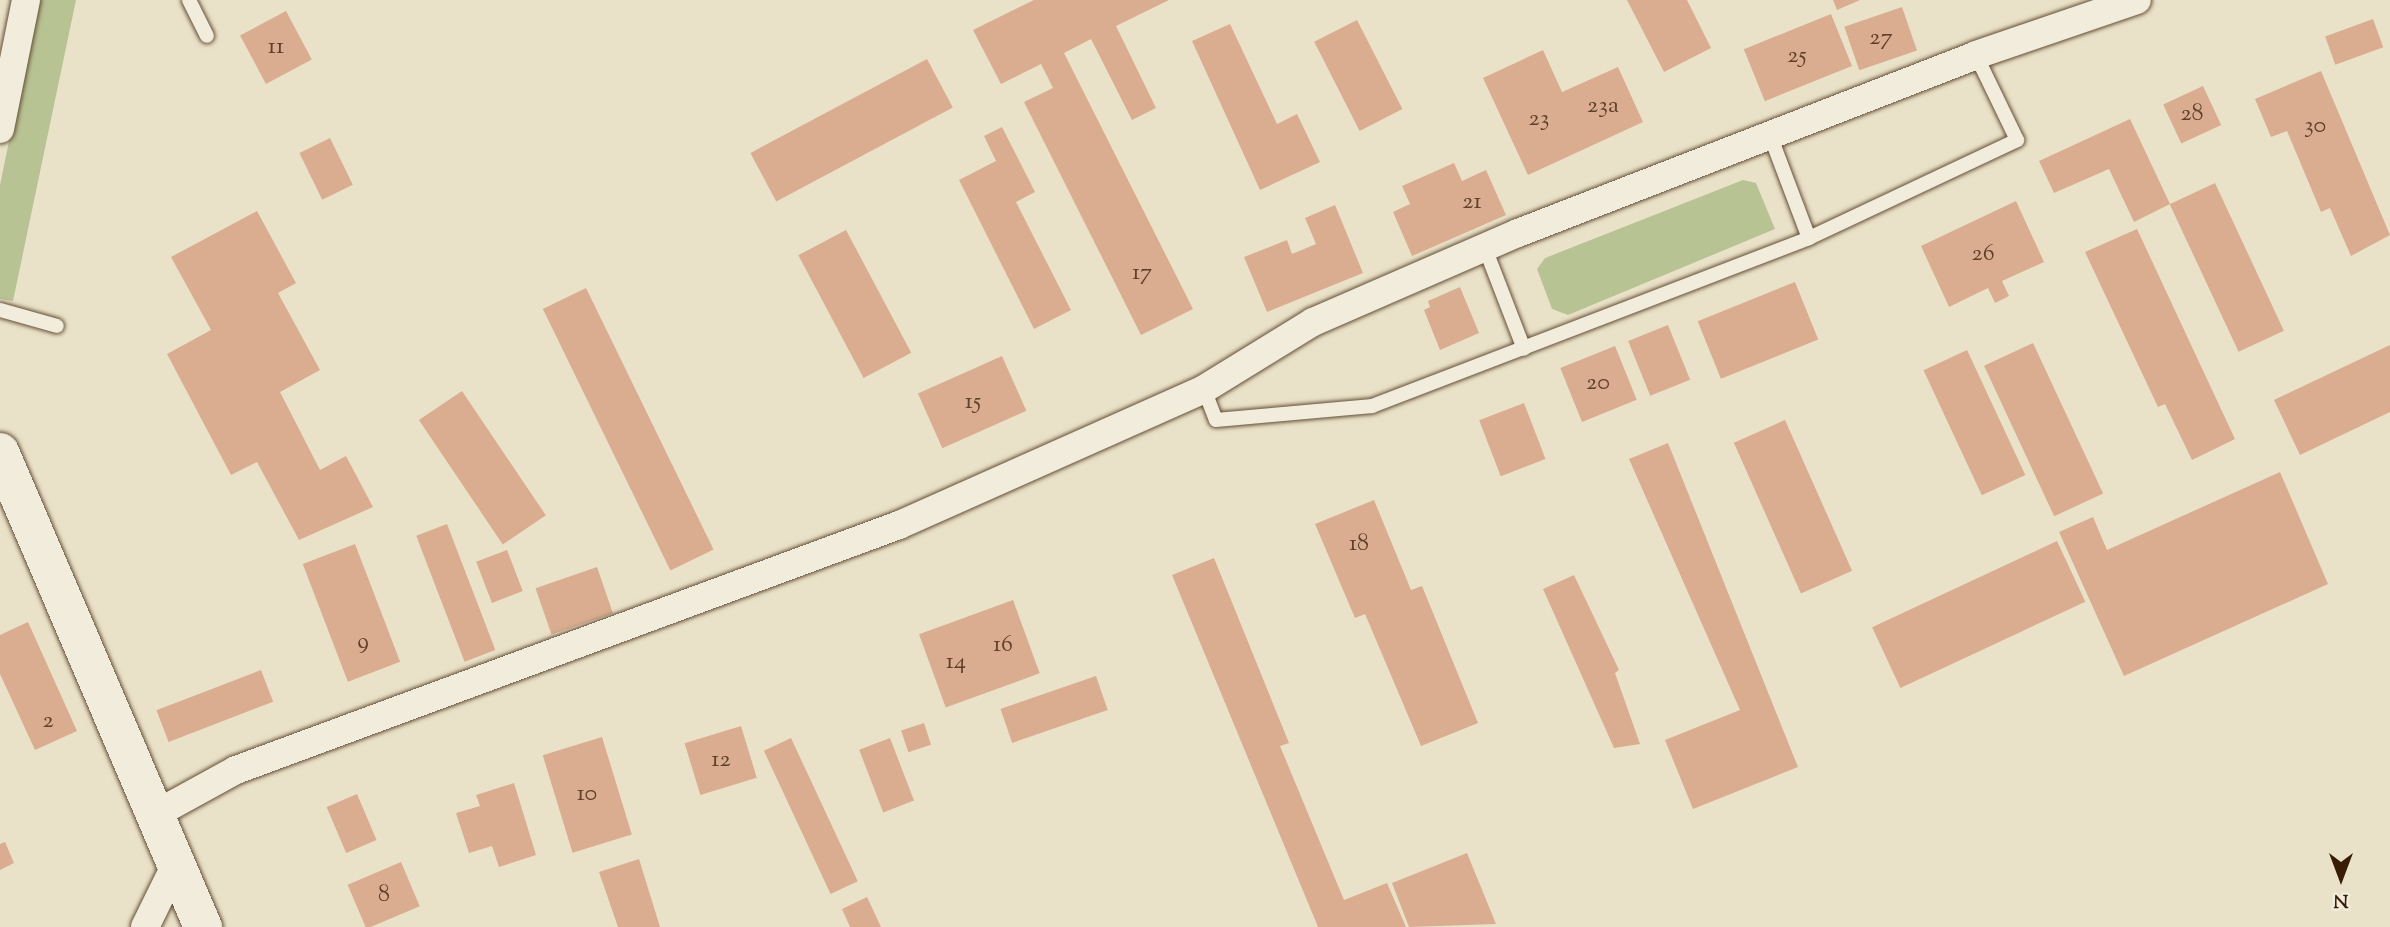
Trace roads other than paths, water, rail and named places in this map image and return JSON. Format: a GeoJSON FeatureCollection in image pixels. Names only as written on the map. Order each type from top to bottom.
{"type":"FeatureCollection","features":[{"type":"Feature","properties":{"kind":"main road"},"geometry":{"type":"LineString","coordinates":[[0,452],[203,927]]}},
{"type":"Feature","properties":{"kind":"street"},"geometry":{"type":"LineString","coordinates":[[0,129],[26,0]]}},
{"type":"Feature","properties":{"kind":"street"},"geometry":{"type":"LineString","coordinates":[[154,815],[262,760],[899,525],[1204,388],[1313,322],[1485,247],[1976,55],[2137,0]]}},
{"type":"Feature","properties":{"kind":"street"},"geometry":{"type":"LineString","coordinates":[[145,927],[176,864]]}},
{"type":"Feature","properties":{"kind":"lane"},"geometry":{"type":"LineString","coordinates":[[189,0],[207,36]]}},
{"type":"Feature","properties":{"kind":"lane"},"geometry":{"type":"LineString","coordinates":[[1204,388],[1216,420],[1373,406],[1809,238],[2017,140],[1976,55]]}},
{"type":"Feature","properties":{"kind":"lane"},"geometry":{"type":"LineString","coordinates":[[1770,135],[1809,238]]}},
{"type":"Feature","properties":{"kind":"lane"},"geometry":{"type":"LineString","coordinates":[[1485,247],[1524,349]]}},
{"type":"Feature","properties":{"kind":"lane"},"geometry":{"type":"LineString","coordinates":[[0,310],[57,326]]}}]}
